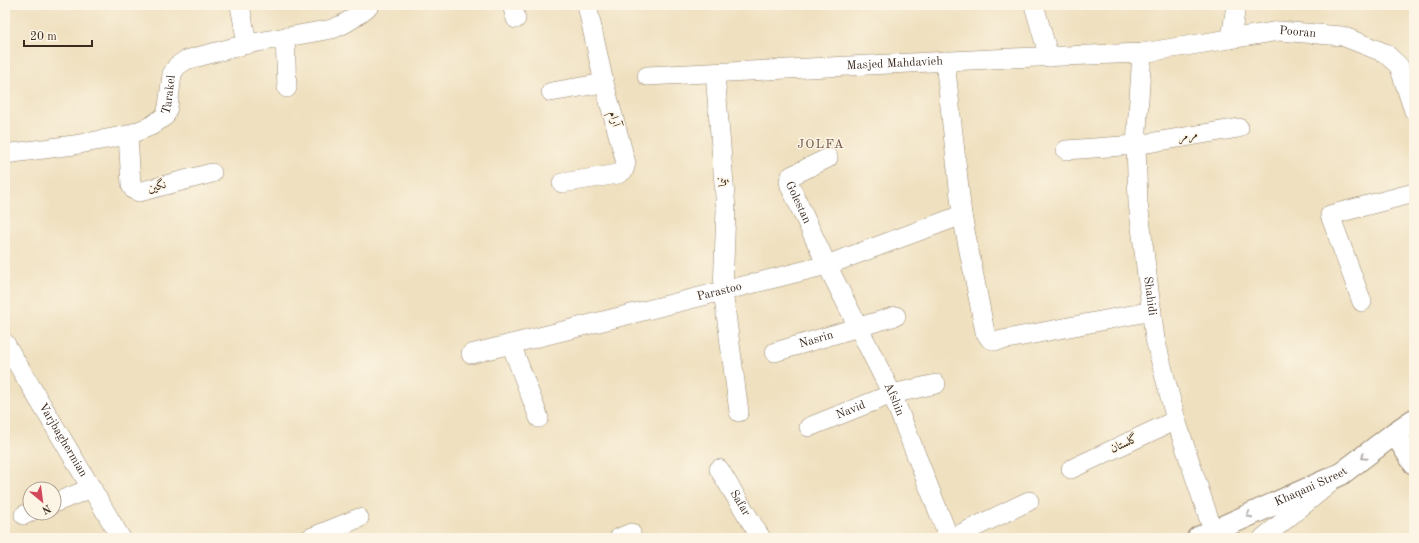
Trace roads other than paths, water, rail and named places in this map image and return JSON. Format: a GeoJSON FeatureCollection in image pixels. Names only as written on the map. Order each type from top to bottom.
{"type":"FeatureCollection","features":[{"type":"Feature","properties":{"kind":"street"},"geometry":{"type":"LineString","coordinates":[[240,5],[247,44]]}},
{"type":"Feature","properties":{"kind":"street","name":"Tarakel"},"geometry":{"type":"LineString","coordinates":[[5,154],[74,145],[128,135],[151,126],[165,116],[168,107],[172,74],[177,66],[186,60],[247,44],[332,29],[342,26],[370,5]]}},
{"type":"Feature","properties":{"kind":"street","name":"آرام"},"geometry":{"type":"LineString","coordinates":[[562,183],[618,174],[624,170],[626,163],[604,83],[587,5]]}},
{"type":"Feature","properties":{"kind":"street"},"geometry":{"type":"LineString","coordinates":[[1034,5],[1049,57]]}},
{"type":"Feature","properties":{"kind":"street"},"geometry":{"type":"LineString","coordinates":[[1231,39],[1236,5]]}},
{"type":"Feature","properties":{"kind":"street","name":"Pooran"},"geometry":{"type":"LineString","coordinates":[[1142,53],[1279,31],[1342,36],[1386,53],[1399,66],[1414,111]]}},
{"type":"Feature","properties":{"kind":"street"},"geometry":{"type":"LineString","coordinates":[[285,37],[287,88]]}},
{"type":"Feature","properties":{"kind":"street","name":"Masjed Mahdavieh"},"geometry":{"type":"LineString","coordinates":[[647,76],[1142,53]]}},
{"type":"Feature","properties":{"kind":"street","name":"Shahidi"},"geometry":{"type":"LineString","coordinates":[[1142,53],[1136,145],[1138,203],[1155,339],[1206,535]]}},
{"type":"Feature","properties":{"kind":"street"},"geometry":{"type":"LineString","coordinates":[[945,61],[962,215],[985,332],[990,339],[997,341],[1152,310]]}},
{"type":"Feature","properties":{"kind":"street","name":"نیما"},"geometry":{"type":"LineString","coordinates":[[715,73],[726,209],[723,291],[739,412]]}},
{"type":"Feature","properties":{"kind":"street"},"geometry":{"type":"LineString","coordinates":[[550,92],[604,83]]}},
{"type":"Feature","properties":{"kind":"street","name":"مرمر"},"geometry":{"type":"LineString","coordinates":[[1066,150],[1136,145],[1239,128]]}},
{"type":"Feature","properties":{"kind":"street","name":"نگین"},"geometry":{"type":"LineString","coordinates":[[128,135],[131,184],[134,190],[139,192],[212,173]]}},
{"type":"Feature","properties":{"kind":"street","name":"Golestan"},"geometry":{"type":"LineString","coordinates":[[827,266],[789,181],[791,176],[828,158]]}},
{"type":"Feature","properties":{"kind":"street"},"geometry":{"type":"LineString","coordinates":[[1362,302],[1330,215],[1414,194]]}},
{"type":"Feature","properties":{"kind":"street","name":"Parastoo"},"geometry":{"type":"LineString","coordinates":[[471,354],[827,266],[962,215]]}},
{"type":"Feature","properties":{"kind":"street","name":"Afshin"},"geometry":{"type":"LineString","coordinates":[[827,266],[892,394],[949,538]]}},
{"type":"Feature","properties":{"kind":"street","name":"Nasrin"},"geometry":{"type":"LineString","coordinates":[[775,352],[896,316]]}},
{"type":"Feature","properties":{"kind":"street","name":"Varjbaghermian"},"geometry":{"type":"LineString","coordinates":[[5,343],[121,538]]}},
{"type":"Feature","properties":{"kind":"street"},"geometry":{"type":"LineString","coordinates":[[512,344],[539,418]]}},
{"type":"Feature","properties":{"kind":"street","name":"Navid"},"geometry":{"type":"LineString","coordinates":[[809,427],[892,394],[936,384]]}},
{"type":"Feature","properties":{"kind":"street","name":"گلستان"},"geometry":{"type":"LineString","coordinates":[[1071,468],[1176,420]]}},
{"type":"Feature","properties":{"kind":"street","name":"Khaqani Street"},"geometry":{"type":"LineString","coordinates":[[1206,535],[1341,474],[1414,420]]}},
{"type":"Feature","properties":{"kind":"street"},"geometry":{"type":"LineString","coordinates":[[1395,433],[1414,463]]}},
{"type":"Feature","properties":{"kind":"street","name":"Safar"},"geometry":{"type":"LineString","coordinates":[[719,469],[761,538]]}},
{"type":"Feature","properties":{"kind":"street"},"geometry":{"type":"LineString","coordinates":[[1263,538],[1341,474]]}},
{"type":"Feature","properties":{"kind":"street"},"geometry":{"type":"LineString","coordinates":[[62,500],[92,488]]}},
{"type":"Feature","properties":{"kind":"street"},"geometry":{"type":"LineString","coordinates":[[952,538],[1029,501]]}},
{"type":"Feature","properties":{"kind":"street"},"geometry":{"type":"LineString","coordinates":[[310,538],[360,518]]}},
{"type":"Feature","properties":{"kind":"district","name":"JOLFA"},"geometry":{"type":"Point","coordinates":[821,144]}}]}
